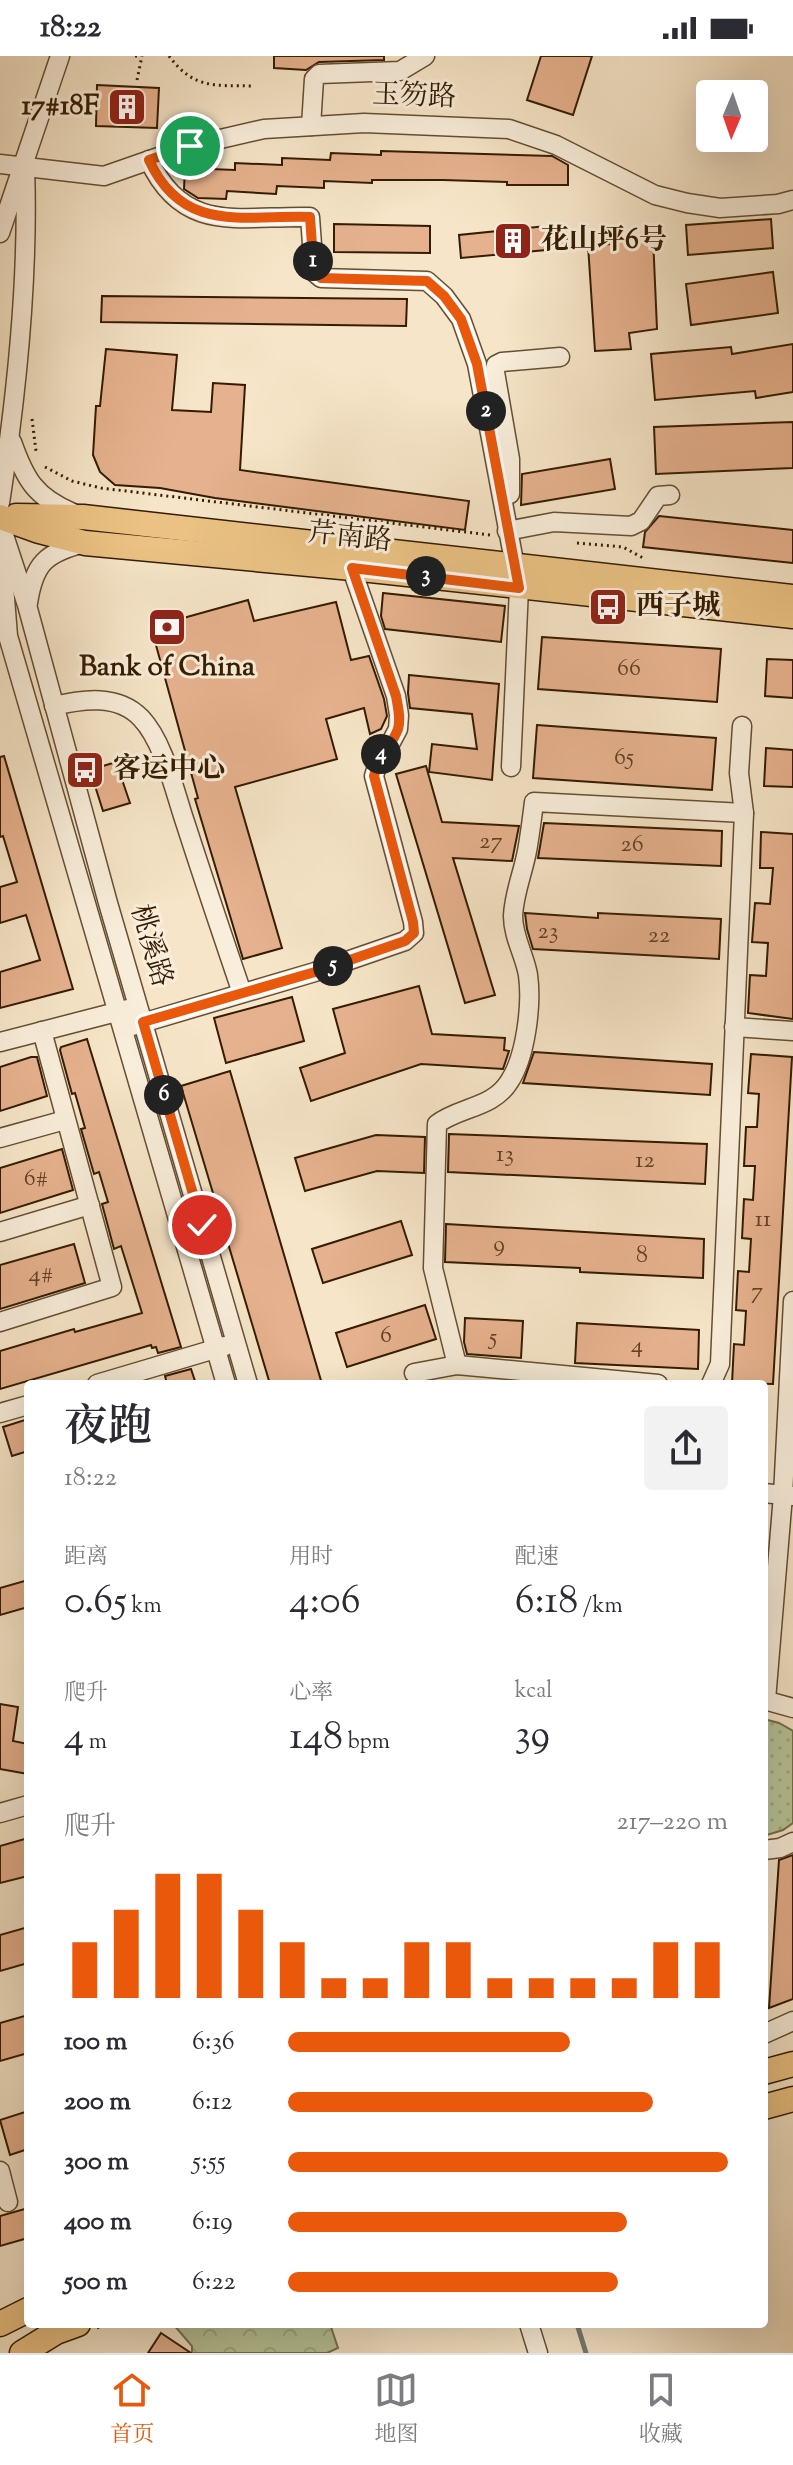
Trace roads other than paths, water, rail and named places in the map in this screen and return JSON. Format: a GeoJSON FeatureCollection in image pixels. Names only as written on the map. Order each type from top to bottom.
{"type":"FeatureCollection","features":[{"type":"Feature","properties":{"kind":"main road"},"geometry":{"type":"LineString","coordinates":[[0,519],[83,517],[348,557]]}},
{"type":"Feature","properties":{"kind":"main road","name":"芹南路"},"geometry":{"type":"LineString","coordinates":[[0,519],[85,543],[348,557],[793,616]]}},
{"type":"Feature","properties":{"kind":"main road"},"geometry":{"type":"LineString","coordinates":[[517,577],[793,597]]}},
{"type":"Feature","properties":{"kind":"main road"},"geometry":{"type":"LineString","coordinates":[[768,2071],[793,2064]]}},
{"type":"Feature","properties":{"kind":"main road"},"geometry":{"type":"LineString","coordinates":[[768,2106],[793,2099]]}},
{"type":"Feature","properties":{"kind":"main road"},"geometry":{"type":"LineString","coordinates":[[0,2324],[24,2312]]}},
{"type":"Feature","properties":{"kind":"main road"},"geometry":{"type":"LineString","coordinates":[[22,2353],[67,2328]]}},
{"type":"Feature","properties":{"kind":"street"},"geometry":{"type":"LineString","coordinates":[[0,233],[25,167],[60,56]]}},
{"type":"Feature","properties":{"kind":"street"},"geometry":{"type":"LineString","coordinates":[[311,126],[314,79],[319,74],[400,71],[425,56]]}},
{"type":"Feature","properties":{"kind":"street","name":"玉笏路"},"geometry":{"type":"LineString","coordinates":[[0,164],[104,176],[190,146],[264,129],[364,123],[509,129],[556,145],[655,195],[720,208],[793,200]]}},
{"type":"Feature","properties":{"kind":"street"},"geometry":{"type":"LineString","coordinates":[[149,160],[159,181],[176,199],[193,210],[250,220],[310,217],[314,272],[321,278],[427,281],[444,296],[461,319],[477,364],[517,577],[511,767]]}},
{"type":"Feature","properties":{"kind":"street"},"geometry":{"type":"LineString","coordinates":[[0,503],[10,438],[27,231],[25,167]]}},
{"type":"Feature","properties":{"kind":"street"},"geometry":{"type":"LineString","coordinates":[[506,527],[510,459],[495,368],[502,362],[560,357]]}},
{"type":"Feature","properties":{"kind":"street"},"geometry":{"type":"LineString","coordinates":[[10,438],[24,474],[34,488],[50,503],[83,517]]}},
{"type":"Feature","properties":{"kind":"street"},"geometry":{"type":"LineString","coordinates":[[506,527],[554,522],[631,526],[641,521],[658,496],[670,495]]}},
{"type":"Feature","properties":{"kind":"street","name":"桃溪路"},"geometry":{"type":"LineString","coordinates":[[0,519],[247,1380]]}},
{"type":"Feature","properties":{"kind":"street","name":"桃溪路"},"geometry":{"type":"LineString","coordinates":[[0,541],[4,628],[122,1020],[225,1380]]}},
{"type":"Feature","properties":{"kind":"street"},"geometry":{"type":"LineString","coordinates":[[27,605],[36,569],[63,548],[85,543]]}},
{"type":"Feature","properties":{"kind":"street"},"geometry":{"type":"LineString","coordinates":[[0,1042],[42,1031],[122,1020],[242,993],[405,941],[414,933],[374,776],[380,756],[398,729],[396,696],[348,557]]}},
{"type":"Feature","properties":{"kind":"street"},"geometry":{"type":"LineString","coordinates":[[54,706],[93,699],[117,703],[139,716],[150,730],[167,767],[242,993]]}},
{"type":"Feature","properties":{"kind":"street"},"geometry":{"type":"LineString","coordinates":[[713,1380],[720,1364],[744,813],[739,773],[742,726]]}},
{"type":"Feature","properties":{"kind":"street"},"geometry":{"type":"LineString","coordinates":[[457,1365],[433,1268],[437,1124],[486,1103],[509,1084],[518,1062],[526,1034],[528,973],[513,920],[514,900],[527,851],[534,802],[744,813]]}},
{"type":"Feature","properties":{"kind":"street"},"geometry":{"type":"LineString","coordinates":[[734,1027],[793,1031]]}},
{"type":"Feature","properties":{"kind":"street"},"geometry":{"type":"LineString","coordinates":[[0,1322],[112,1287],[42,1031]]}},
{"type":"Feature","properties":{"kind":"street"},"geometry":{"type":"LineString","coordinates":[[0,1138],[65,1120]]}},
{"type":"Feature","properties":{"kind":"street"},"geometry":{"type":"LineString","coordinates":[[0,1232],[90,1205]]}},
{"type":"Feature","properties":{"kind":"street"},"geometry":{"type":"LineString","coordinates":[[768,1673],[788,1495],[793,1301]]}},
{"type":"Feature","properties":{"kind":"street"},"geometry":{"type":"LineString","coordinates":[[110,1380],[236,1343]]}},
{"type":"Feature","properties":{"kind":"street"},"geometry":{"type":"LineString","coordinates":[[414,1373],[457,1365],[559,1380]]}},
{"type":"Feature","properties":{"kind":"street"},"geometry":{"type":"LineString","coordinates":[[0,1413],[24,1406]]}},
{"type":"Feature","properties":{"kind":"street"},"geometry":{"type":"LineString","coordinates":[[768,1493],[788,1495]]}},
{"type":"Feature","properties":{"kind":"street"},"geometry":{"type":"LineString","coordinates":[[768,1701],[793,1708]]}},
{"type":"Feature","properties":{"kind":"street"},"geometry":{"type":"LineString","coordinates":[[0,1813],[24,1806]]}},
{"type":"Feature","properties":{"kind":"street"},"geometry":{"type":"LineString","coordinates":[[768,1850],[793,1842]]}},
{"type":"Feature","properties":{"kind":"street"},"geometry":{"type":"LineString","coordinates":[[768,2032],[793,2021]]}},
{"type":"Feature","properties":{"kind":"street"},"geometry":{"type":"LineString","coordinates":[[0,2171],[8,2202]]}},
{"type":"Feature","properties":{"kind":"street"},"geometry":{"type":"LineString","coordinates":[[530,2328],[538,2353]]}},
{"type":"Feature","properties":{"kind":"waterway"},"geometry":{"type":"LineString","coordinates":[[578,2328],[586,2353]]}},
{"type":"Feature","properties":{"kind":"place","name":"17#18F"},"geometry":{"type":"Point","coordinates":[127,107]}},
{"type":"Feature","properties":{"kind":"place","name":"花山坪6号"},"geometry":{"type":"Point","coordinates":[513,241]}},
{"type":"Feature","properties":{"kind":"place","name":"西子城"},"geometry":{"type":"Point","coordinates":[608,607]}},
{"type":"Feature","properties":{"kind":"place","name":"Bank of China"},"geometry":{"type":"Point","coordinates":[167,627]}},
{"type":"Feature","properties":{"kind":"place","name":"客运中心"},"geometry":{"type":"Point","coordinates":[85,770]}}]}
